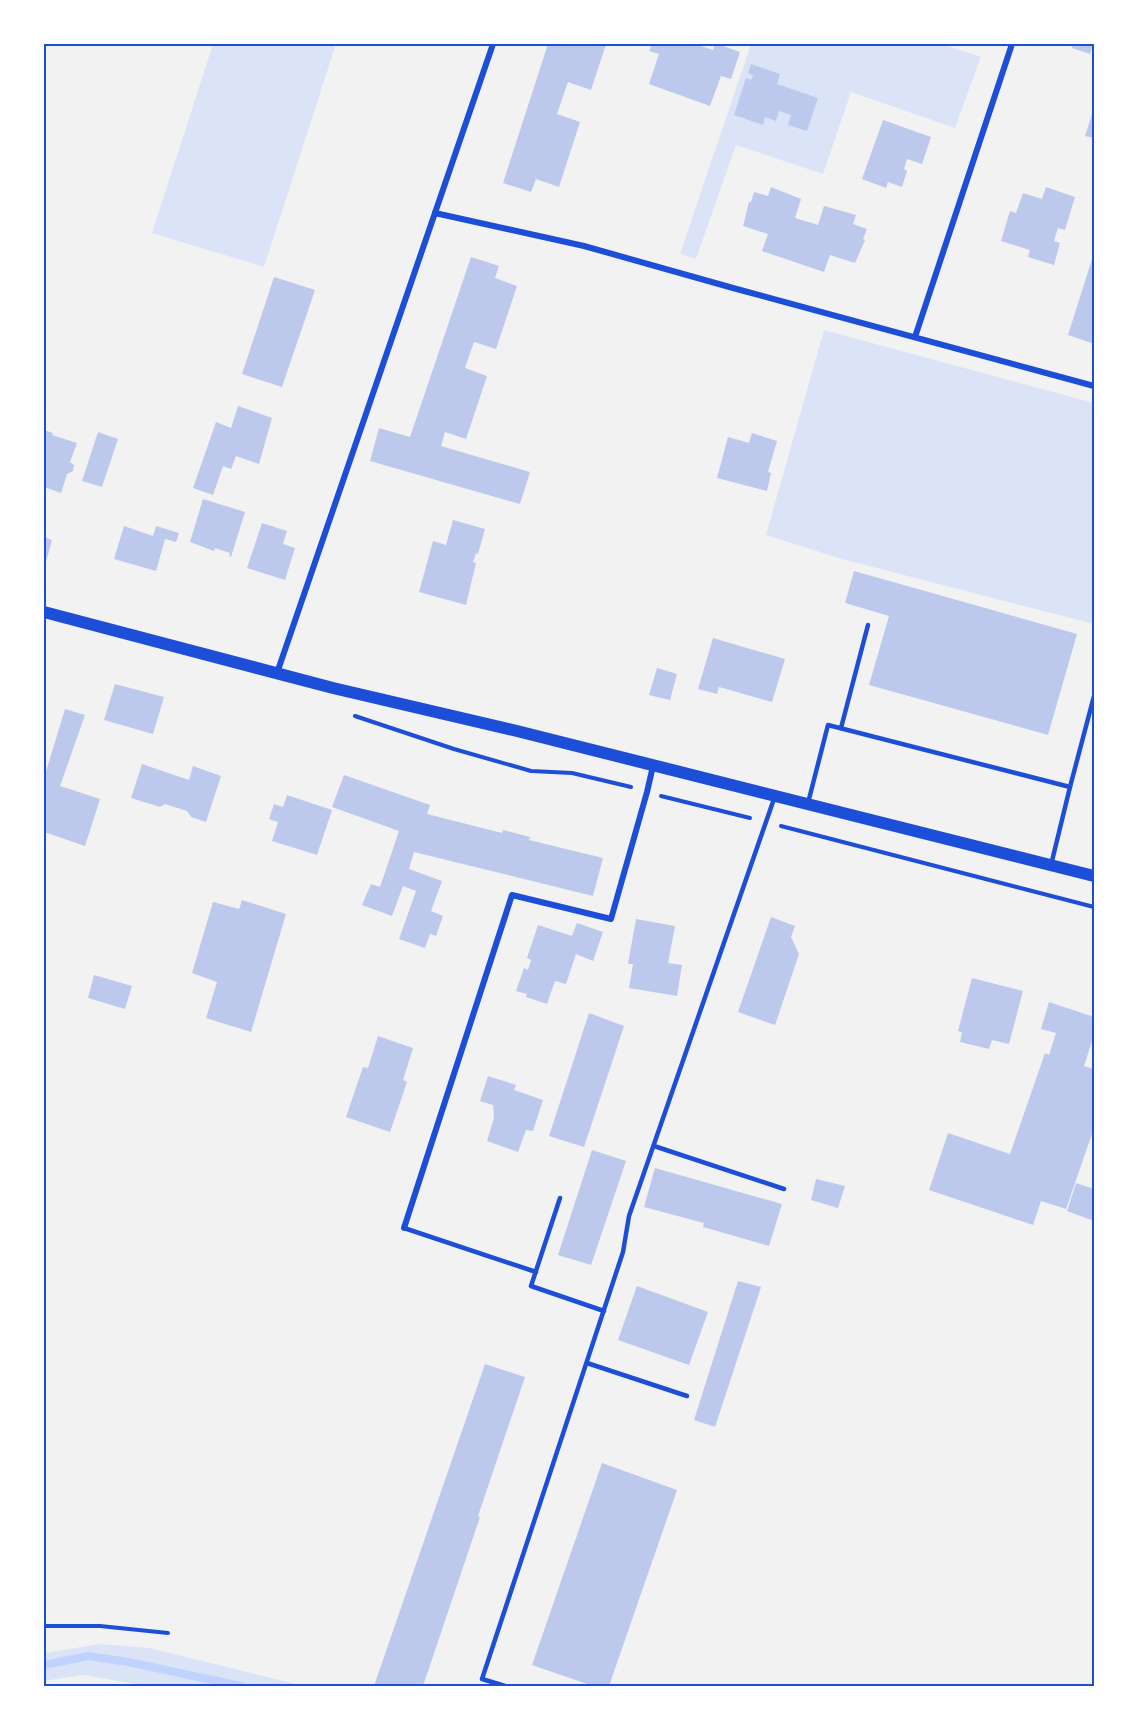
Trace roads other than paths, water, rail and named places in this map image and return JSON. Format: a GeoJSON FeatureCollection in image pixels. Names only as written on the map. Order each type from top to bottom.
{"type":"FeatureCollection","features":[{"type":"Feature","properties":{"kind":"main road"},"geometry":{"type":"LineString","coordinates":[[44,612],[277,673],[1095,876]]}},
{"type":"Feature","properties":{"kind":"street"},"geometry":{"type":"LineString","coordinates":[[277,673],[493,44]]}},
{"type":"Feature","properties":{"kind":"street"},"geometry":{"type":"LineString","coordinates":[[915,337],[1012,44]]}},
{"type":"Feature","properties":{"kind":"street"},"geometry":{"type":"LineString","coordinates":[[435,213],[584,246],[1095,386]]}},
{"type":"Feature","properties":{"kind":"street"},"geometry":{"type":"LineString","coordinates":[[404,1228],[512,895],[611,919],[653,766]]}},
{"type":"Feature","properties":{"kind":"lane"},"geometry":{"type":"LineString","coordinates":[[841,728],[868,625]]}},
{"type":"Feature","properties":{"kind":"lane"},"geometry":{"type":"LineString","coordinates":[[1051,865],[1095,696]]}},
{"type":"Feature","properties":{"kind":"lane"},"geometry":{"type":"LineString","coordinates":[[807,804],[828,725],[1070,787]]}},
{"type":"Feature","properties":{"kind":"lane"},"geometry":{"type":"LineString","coordinates":[[506,1686],[482,1678],[623,1252],[629,1216],[775,796]]}},
{"type":"Feature","properties":{"kind":"lane"},"geometry":{"type":"LineString","coordinates":[[654,1146],[784,1189]]}},
{"type":"Feature","properties":{"kind":"lane"},"geometry":{"type":"LineString","coordinates":[[560,1198],[531,1286],[604,1311]]}},
{"type":"Feature","properties":{"kind":"lane"},"geometry":{"type":"LineString","coordinates":[[404,1228],[536,1272]]}},
{"type":"Feature","properties":{"kind":"lane"},"geometry":{"type":"LineString","coordinates":[[587,1363],[687,1396]]}},
{"type":"Feature","properties":{"kind":"waterway"},"geometry":{"type":"LineString","coordinates":[[44,1665],[88,1656],[128,1662],[241,1686]]}}]}
